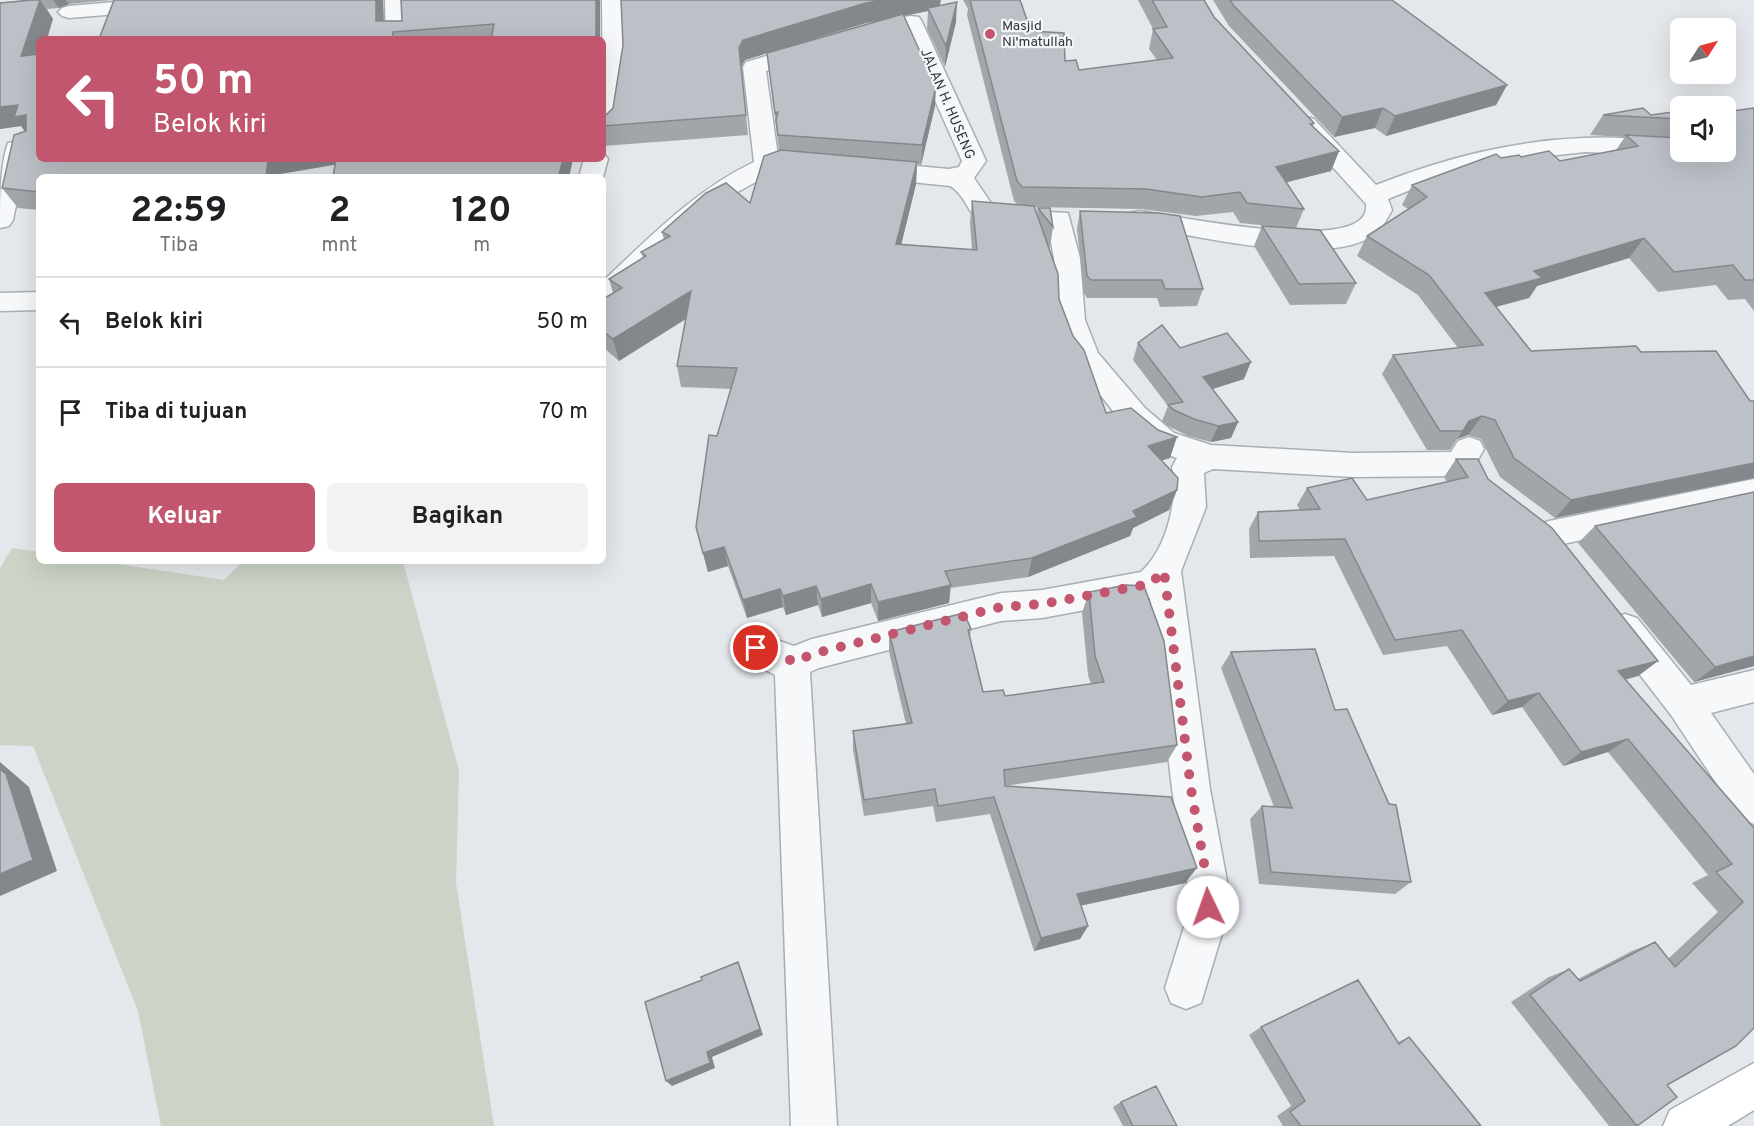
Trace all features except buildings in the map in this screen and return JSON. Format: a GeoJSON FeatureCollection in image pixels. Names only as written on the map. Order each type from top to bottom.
{"type":"FeatureCollection","features":[{"type":"Feature","properties":{"kind":"main road"},"geometry":{"type":"LineString","coordinates":[[1686,1126],[1754,1085]]}},
{"type":"Feature","properties":{"kind":"street"},"geometry":{"type":"LineString","coordinates":[[69,12],[215,0]]}},
{"type":"Feature","properties":{"kind":"street"},"geometry":{"type":"LineString","coordinates":[[395,0],[397,36]]}},
{"type":"Feature","properties":{"kind":"street"},"geometry":{"type":"LineString","coordinates":[[606,89],[612,0]]}},
{"type":"Feature","properties":{"kind":"street","name":"JALAN H. HUSENG"},"geometry":{"type":"LineString","coordinates":[[606,291],[684,221],[716,197],[767,166],[783,163],[949,177],[968,172],[974,161],[921,21],[886,28]]}},
{"type":"Feature","properties":{"kind":"street"},"geometry":{"type":"LineString","coordinates":[[767,166],[754,67],[782,57],[831,45]]}},
{"type":"Feature","properties":{"kind":"street"},"geometry":{"type":"LineString","coordinates":[[1113,219],[1167,222],[1306,240],[1351,236],[1371,224],[1379,210],[1378,203],[1291,108]]}},
{"type":"Feature","properties":{"kind":"street"},"geometry":{"type":"LineString","coordinates":[[0,220],[16,148],[36,145]]}},
{"type":"Feature","properties":{"kind":"street"},"geometry":{"type":"LineString","coordinates":[[1372,196],[1442,168],[1503,154],[1585,145],[1670,149]]}},
{"type":"Feature","properties":{"kind":"street"},"geometry":{"type":"LineString","coordinates":[[949,177],[963,180],[969,185],[982,212],[989,217],[1070,219],[1066,258],[1071,320],[1085,357],[1120,401],[1163,441],[1210,457],[1353,465],[1460,464],[1470,449],[1482,476]]}},
{"type":"Feature","properties":{"kind":"street"},"geometry":{"type":"LineString","coordinates":[[0,302],[36,301]]}},
{"type":"Feature","properties":{"kind":"street"},"geometry":{"type":"LineString","coordinates":[[814,1126],[792,666],[756,648],[796,662],[812,654],[960,616],[1150,584],[1164,571],[1190,507],[1191,487],[1186,467],[1210,457]]}},
{"type":"Feature","properties":{"kind":"street"},"geometry":{"type":"LineString","coordinates":[[1571,561],[1538,525],[1754,491]]}},
{"type":"Feature","properties":{"kind":"street"},"geometry":{"type":"LineString","coordinates":[[1164,571],[1191,789],[1209,892],[1204,927],[1186,988]]}},
{"type":"Feature","properties":{"kind":"street"},"geometry":{"type":"LineString","coordinates":[[1606,605],[1684,703],[1754,806]]}},
{"type":"Feature","properties":{"kind":"street"},"geometry":{"type":"LineString","coordinates":[[1684,703],[1754,686]]}},
{"type":"Feature","properties":{"kind":"green space"},"geometry":{"type":"Polygon","coordinates":[[[12,548],[36,552],[36,564],[117,564],[224,580],[240,564],[404,564],[459,771],[456,883],[494,1126],[161,1126],[138,1011],[33,746],[0,745],[0,568],[12,548]]]}},
{"type":"Feature","properties":{"kind":"place","name":"Masjid Ni'matullah"},"geometry":{"type":"Point","coordinates":[990,34]}},
{"type":"Feature","properties":{"kind":"route"},"geometry":{"type":"LineString","coordinates":[[756,648],[796,662],[804,656],[950,618],[1001,607],[1042,604],[1150,584],[1164,571],[1191,789],[1209,892],[1208,907]]}}]}
